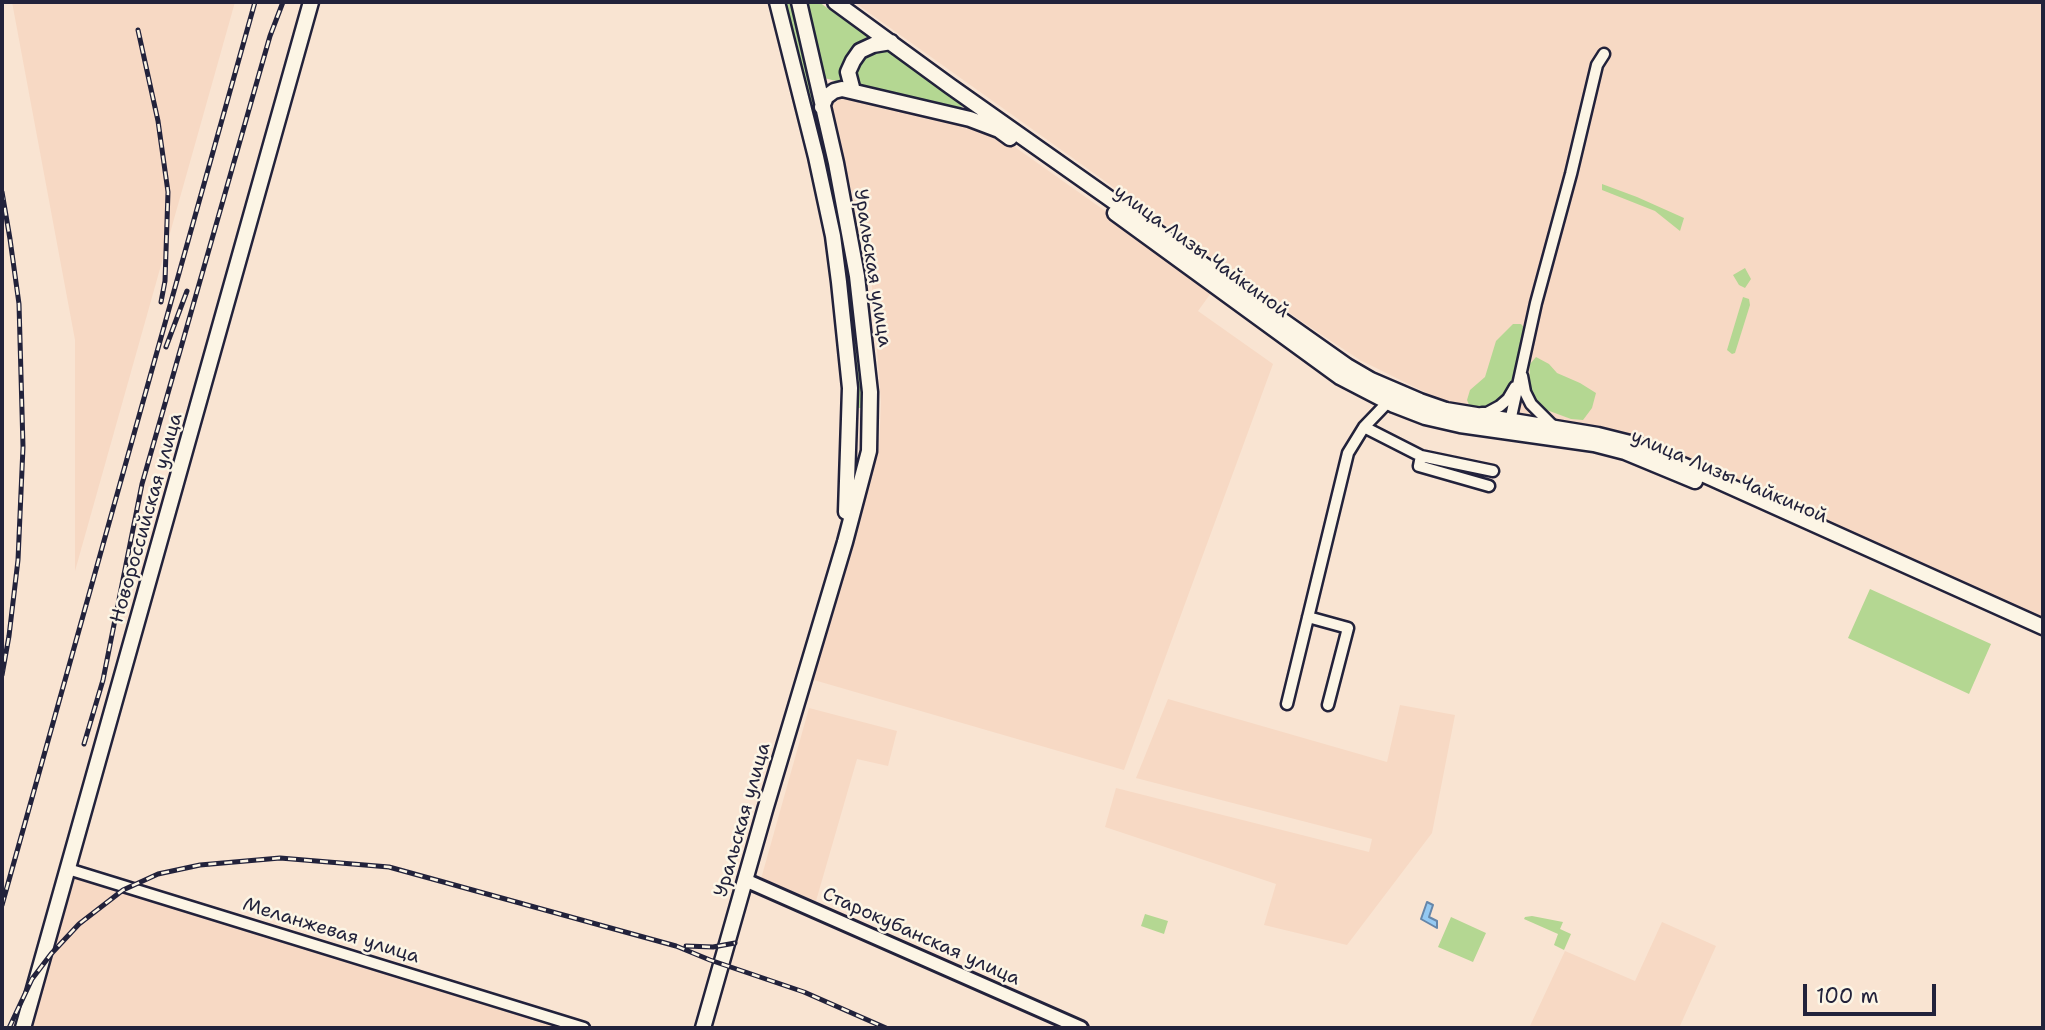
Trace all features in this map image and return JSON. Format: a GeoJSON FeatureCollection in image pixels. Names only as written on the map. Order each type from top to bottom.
{"type":"FeatureCollection","features":[{"type":"Feature","properties":{"kind":"main road","name":"Новороссийская улица"},"geometry":{"type":"LineString","coordinates":[[23,1028],[310,2]]}},
{"type":"Feature","properties":{"kind":"main road","name":"Уральская улица"},"geometry":{"type":"LineString","coordinates":[[777,2],[816,158],[839,282],[850,388],[845,542]]}},
{"type":"Feature","properties":{"kind":"main road","name":"Уральская улица"},"geometry":{"type":"LineString","coordinates":[[704,1028],[869,451],[870,403],[856,276],[843,201],[799,2]]}},
{"type":"Feature","properties":{"kind":"main road"},"geometry":{"type":"LineString","coordinates":[[835,2],[1008,131]]}},
{"type":"Feature","properties":{"kind":"main road"},"geometry":{"type":"LineString","coordinates":[[853,91],[848,72],[860,51],[873,45],[891,42]]}},
{"type":"Feature","properties":{"kind":"main road"},"geometry":{"type":"LineString","coordinates":[[822,107],[826,97],[842,89],[970,119],[1008,131]]}},
{"type":"Feature","properties":{"kind":"main road","name":"улица Лизы Чайкиной"},"geometry":{"type":"LineString","coordinates":[[1008,131],[1340,377],[1388,402],[1425,417],[1460,425],[1554,427],[1638,446],[1925,579],[2043,638]]}},
{"type":"Feature","properties":{"kind":"main road","name":"улица Лизы Чайкиной"},"geometry":{"type":"LineString","coordinates":[[1008,131],[1371,380],[1420,401],[1463,414],[1509,427],[1625,452],[2043,627]]}},
{"type":"Feature","properties":{"kind":"main road"},"geometry":{"type":"LineString","coordinates":[[832,236],[839,228],[839,213],[843,201]]}},
{"type":"Feature","properties":{"kind":"main road"},"geometry":{"type":"LineString","coordinates":[[850,431],[860,423],[870,403]]}},
{"type":"Feature","properties":{"kind":"street"},"geometry":{"type":"LineString","coordinates":[[1509,427],[1534,311],[1597,65],[1604,54]]}},
{"type":"Feature","properties":{"kind":"street"},"geometry":{"type":"LineString","coordinates":[[1463,414],[1487,413],[1500,406],[1515,388],[1521,370]]}},
{"type":"Feature","properties":{"kind":"street"},"geometry":{"type":"LineString","coordinates":[[1521,370],[1525,392],[1531,404],[1554,427]]}},
{"type":"Feature","properties":{"kind":"street"},"geometry":{"type":"LineString","coordinates":[[1287,704],[1348,453],[1364,427],[1388,402]]}},
{"type":"Feature","properties":{"kind":"street"},"geometry":{"type":"LineString","coordinates":[[1364,427],[1421,456],[1493,471]]}},
{"type":"Feature","properties":{"kind":"street"},"geometry":{"type":"LineString","coordinates":[[1421,456],[1419,466],[1489,486]]}},
{"type":"Feature","properties":{"kind":"street"},"geometry":{"type":"LineString","coordinates":[[1308,617],[1348,628],[1328,705]]}},
{"type":"Feature","properties":{"kind":"street","name":"Меланжевая улица"},"geometry":{"type":"LineString","coordinates":[[68,869],[584,1028]]}},
{"type":"Feature","properties":{"kind":"street","name":"Старокубанская улица"},"geometry":{"type":"LineString","coordinates":[[745,880],[1081,1028]]}},
{"type":"Feature","properties":{"kind":"shaded area"},"geometry":{"type":"Polygon","coordinates":[[[12,2],[235,2],[75,571],[75,340],[12,2]]]}},
{"type":"Feature","properties":{"kind":"shaded area"},"geometry":{"type":"Polygon","coordinates":[[[854,2],[2043,2],[2043,618],[1624,433],[1474,411],[1447,403],[1360,360],[1304,323],[854,2]]]}},
{"type":"Feature","properties":{"kind":"shaded area"},"geometry":{"type":"Polygon","coordinates":[[[842,97],[857,97],[970,123],[1005,140],[1166,254],[1211,293],[1198,311],[1273,364],[1124,770],[807,678],[879,450],[881,402],[871,273],[831,106],[842,97]]]}},
{"type":"Feature","properties":{"kind":"shaded area"},"geometry":{"type":"Polygon","coordinates":[[[1168,699],[1387,762],[1400,705],[1455,715],[1432,833],[1347,945],[1264,925],[1276,884],[1105,827],[1116,788],[1369,852],[1372,839],[1136,778],[1168,699]]]}},
{"type":"Feature","properties":{"kind":"shaded area"},"geometry":{"type":"Polygon","coordinates":[[[809,708],[897,731],[888,766],[857,759],[816,901],[761,879],[809,708]]]}},
{"type":"Feature","properties":{"kind":"shaded area"},"geometry":{"type":"Polygon","coordinates":[[[72,874],[574,1028],[30,1028],[72,874]]]}},
{"type":"Feature","properties":{"kind":"shaded area"},"geometry":{"type":"Polygon","coordinates":[[[1662,922],[1716,946],[1679,1028],[1529,1028],[1565,951],[1635,981],[1662,922]]]}},
{"type":"Feature","properties":{"kind":"green space"},"geometry":{"type":"Polygon","coordinates":[[[785,2],[792,2],[842,211],[839,212],[785,2]]]}},
{"type":"Feature","properties":{"kind":"green space"},"geometry":{"type":"Polygon","coordinates":[[[806,2],[819,2],[872,40],[844,83],[824,78],[806,2]]]}},
{"type":"Feature","properties":{"kind":"green space"},"geometry":{"type":"Polygon","coordinates":[[[875,50],[887,50],[961,103],[962,108],[957,110],[855,86],[852,75],[862,55],[875,50]]]}},
{"type":"Feature","properties":{"kind":"green space"},"geometry":{"type":"Polygon","coordinates":[[[1602,184],[1684,218],[1680,231],[1655,211],[1602,190],[1602,184]]]}},
{"type":"Feature","properties":{"kind":"green space"},"geometry":{"type":"Polygon","coordinates":[[[844,234],[847,238],[861,368],[861,408],[858,408],[851,307],[842,240],[844,234]]]}},
{"type":"Feature","properties":{"kind":"green space"},"geometry":{"type":"Polygon","coordinates":[[[1745,268],[1751,279],[1745,288],[1739,285],[1733,275],[1745,268]]]}},
{"type":"Feature","properties":{"kind":"green space"},"geometry":{"type":"Polygon","coordinates":[[[1743,297],[1749,299],[1750,305],[1735,353],[1732,354],[1727,350],[1743,297]]]}},
{"type":"Feature","properties":{"kind":"green space"},"geometry":{"type":"Polygon","coordinates":[[[1513,324],[1521,324],[1526,330],[1511,390],[1498,403],[1474,411],[1467,400],[1470,390],[1485,377],[1496,341],[1513,324]]]}},
{"type":"Feature","properties":{"kind":"green space"},"geometry":{"type":"Polygon","coordinates":[[[1536,357],[1549,364],[1557,373],[1596,393],[1592,408],[1583,420],[1571,419],[1544,409],[1536,401],[1529,387],[1530,364],[1536,357]]]}},
{"type":"Feature","properties":{"kind":"green space"},"geometry":{"type":"Polygon","coordinates":[[[1870,589],[1991,644],[1969,694],[1848,638],[1870,589]]]}},
{"type":"Feature","properties":{"kind":"green space"},"geometry":{"type":"Polygon","coordinates":[[[1145,914],[1168,921],[1164,934],[1141,926],[1145,914]]]}},
{"type":"Feature","properties":{"kind":"green space"},"geometry":{"type":"Polygon","coordinates":[[[1532,916],[1563,922],[1560,929],[1571,934],[1564,950],[1554,945],[1558,934],[1524,919],[1532,916]]]}},
{"type":"Feature","properties":{"kind":"green space"},"geometry":{"type":"Polygon","coordinates":[[[1451,917],[1486,933],[1473,962],[1438,947],[1451,917]]]}},
{"type":"Feature","properties":{"kind":"water"},"geometry":{"type":"Polygon","coordinates":[[[1427,902],[1433,905],[1429,917],[1437,921],[1437,928],[1421,919],[1427,902]]]}},
{"type":"Feature","properties":{"kind":"railway"},"geometry":{"type":"LineString","coordinates":[[2,905],[255,2]]}},
{"type":"Feature","properties":{"kind":"railway"},"geometry":{"type":"LineString","coordinates":[[84,744],[103,680],[142,484],[270,36],[283,2]]}},
{"type":"Feature","properties":{"kind":"railway"},"geometry":{"type":"LineString","coordinates":[[138,30],[158,121],[168,192],[165,281],[161,302]]}},
{"type":"Feature","properties":{"kind":"railway"},"geometry":{"type":"LineString","coordinates":[[2,192],[19,304],[23,447],[18,560],[2,675]]}},
{"type":"Feature","properties":{"kind":"railway"},"geometry":{"type":"LineString","coordinates":[[166,347],[187,291]]}},
{"type":"Feature","properties":{"kind":"railway"},"geometry":{"type":"LineString","coordinates":[[9,1028],[32,979],[51,954],[79,924],[123,890],[158,874],[200,865],[280,858],[389,867],[676,946],[804,992],[886,1028]]}},
{"type":"Feature","properties":{"kind":"railway"},"geometry":{"type":"LineString","coordinates":[[686,946],[713,947],[735,943]]}}]}
